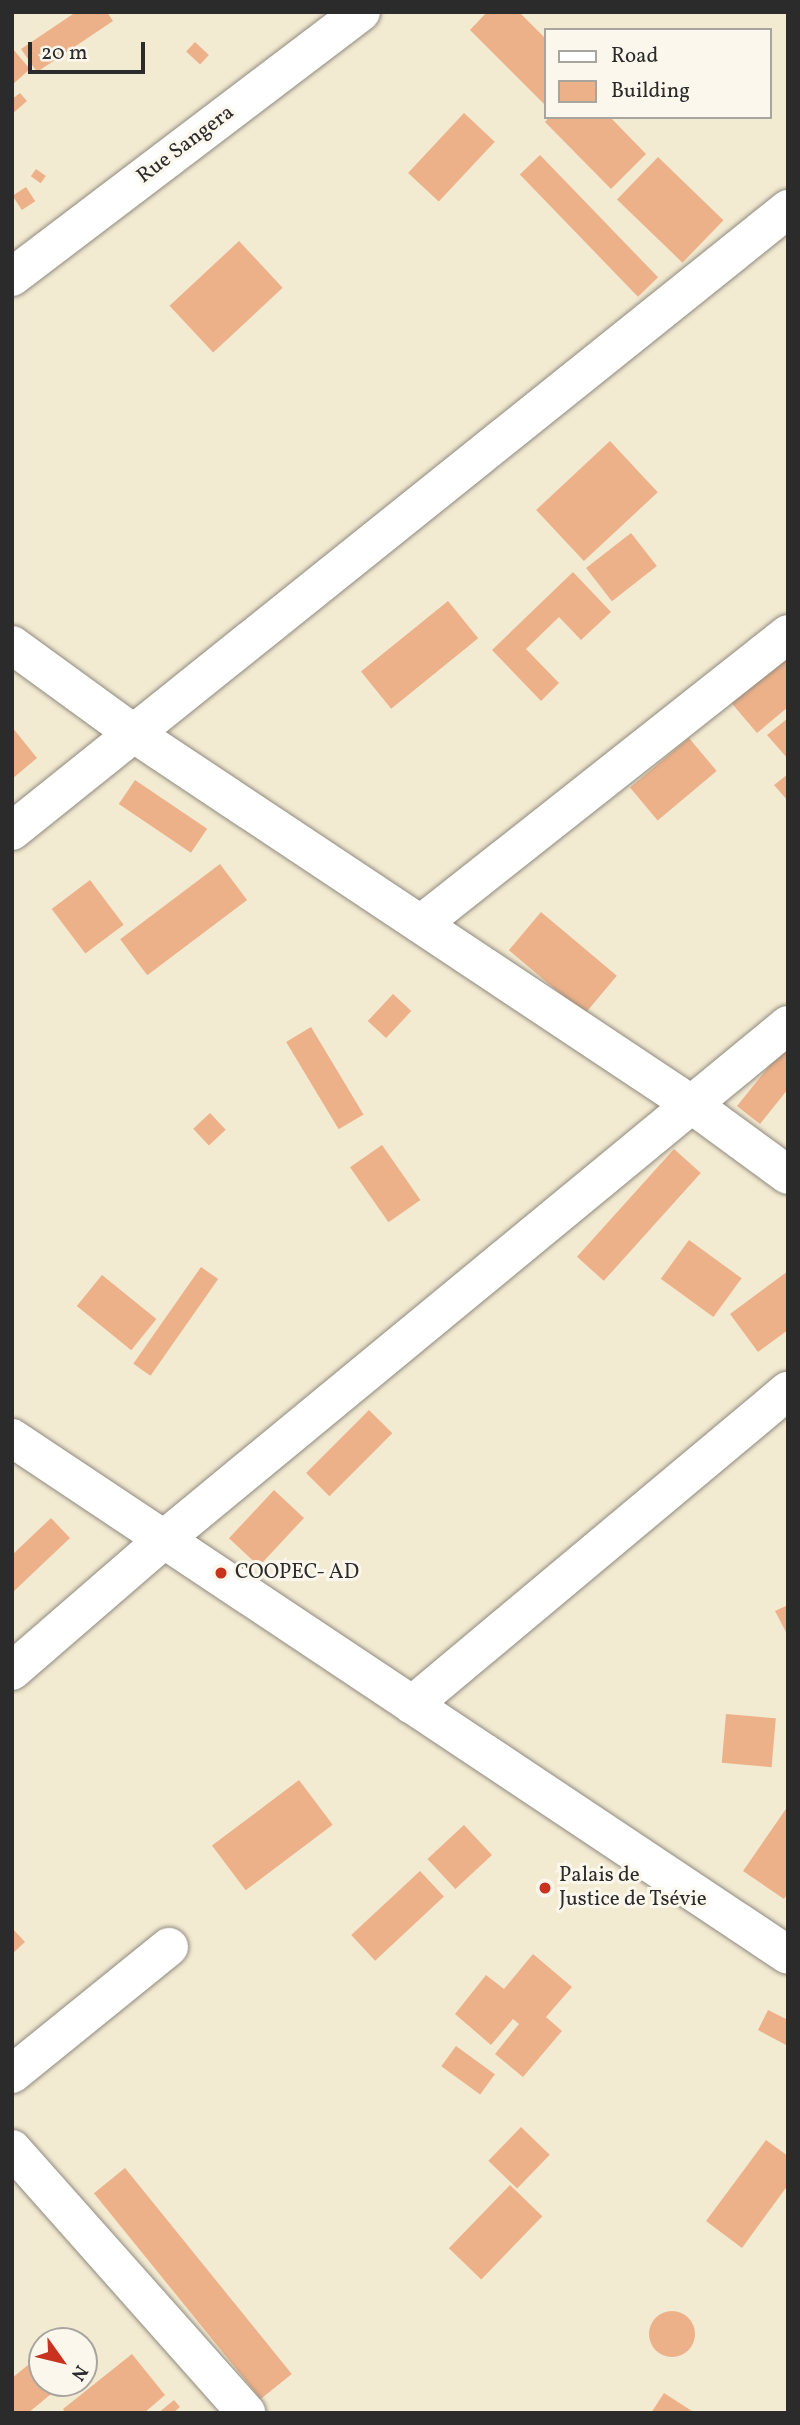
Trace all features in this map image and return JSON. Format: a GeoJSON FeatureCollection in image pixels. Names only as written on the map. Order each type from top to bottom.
{"type":"FeatureCollection","features":[{"type":"Feature","properties":{"kind":"street","name":"Rue Sangera"},"geometry":{"type":"LineString","coordinates":[[12,278],[361,12]]}},
{"type":"Feature","properties":{"kind":"street"},"geometry":{"type":"LineString","coordinates":[[12,831],[788,209]]}},
{"type":"Feature","properties":{"kind":"street"},"geometry":{"type":"LineString","coordinates":[[421,924],[788,634]]}},
{"type":"Feature","properties":{"kind":"street"},"geometry":{"type":"LineString","coordinates":[[12,645],[134,733],[691,1104],[788,1175]]}},
{"type":"Feature","properties":{"kind":"street"},"geometry":{"type":"LineString","coordinates":[[12,1671],[163,1540],[788,1026]]}},
{"type":"Feature","properties":{"kind":"street"},"geometry":{"type":"LineString","coordinates":[[412,1705],[788,1391]]}},
{"type":"Feature","properties":{"kind":"street"},"geometry":{"type":"LineString","coordinates":[[12,1438],[788,1955]]}},
{"type":"Feature","properties":{"kind":"street"},"geometry":{"type":"LineString","coordinates":[[12,2074],[169,1947]]}},
{"type":"Feature","properties":{"kind":"street"},"geometry":{"type":"LineString","coordinates":[[12,2149],[246,2413]]}},
{"type":"Feature","properties":{"kind":"building"},"geometry":{"type":"Polygon","coordinates":[[[76,12],[107,12],[113,21],[37,72],[21,49],[76,12]]]}},
{"type":"Feature","properties":{"kind":"building"},"geometry":{"type":"Polygon","coordinates":[[[487,12],[519,12],[544,37],[544,104],[470,30],[487,12]]]}},
{"type":"Feature","properties":{"kind":"building"},"geometry":{"type":"Polygon","coordinates":[[[195,42],[209,55],[200,64],[186,52],[195,42]]]}},
{"type":"Feature","properties":{"kind":"building"},"geometry":{"type":"Polygon","coordinates":[[[12,48],[30,69],[12,85],[12,48]]]}},
{"type":"Feature","properties":{"kind":"building"},"geometry":{"type":"Polygon","coordinates":[[[20,93],[27,101],[12,114],[12,99],[20,93]]]}},
{"type":"Feature","properties":{"kind":"building"},"geometry":{"type":"Polygon","coordinates":[[[464,113],[495,142],[439,202],[408,173],[464,113]]]}},
{"type":"Feature","properties":{"kind":"building"},"geometry":{"type":"Polygon","coordinates":[[[547,119],[612,119],[646,154],[611,189],[545,122],[547,119]]]}},
{"type":"Feature","properties":{"kind":"building"},"geometry":{"type":"Polygon","coordinates":[[[540,155],[658,277],[638,297],[520,174],[540,155]]]}},
{"type":"Feature","properties":{"kind":"building"},"geometry":{"type":"Polygon","coordinates":[[[658,157],[723,220],[682,263],[617,199],[658,157]]]}},
{"type":"Feature","properties":{"kind":"building"},"geometry":{"type":"Polygon","coordinates":[[[36,169],[46,176],[41,183],[31,176],[36,169]]]}},
{"type":"Feature","properties":{"kind":"building"},"geometry":{"type":"Polygon","coordinates":[[[26,187],[35,201],[22,210],[13,196],[26,187]]]}},
{"type":"Feature","properties":{"kind":"building"},"geometry":{"type":"Polygon","coordinates":[[[239,241],[283,288],[213,353],[170,306],[239,241]]]}},
{"type":"Feature","properties":{"kind":"building"},"geometry":{"type":"Polygon","coordinates":[[[610,441],[658,492],[584,561],[536,510],[610,441]]]}},
{"type":"Feature","properties":{"kind":"building"},"geometry":{"type":"Polygon","coordinates":[[[631,533],[657,566],[612,601],[586,568],[631,533]]]}},
{"type":"Feature","properties":{"kind":"building"},"geometry":{"type":"Polygon","coordinates":[[[573,572],[611,612],[581,640],[559,617],[526,649],[559,683],[541,701],[492,650],[573,572]]]}},
{"type":"Feature","properties":{"kind":"building"},"geometry":{"type":"Polygon","coordinates":[[[448,601],[478,638],[391,709],[361,671],[448,601]]]}},
{"type":"Feature","properties":{"kind":"building"},"geometry":{"type":"Polygon","coordinates":[[[788,649],[788,707],[757,733],[728,699],[788,649]]]}},
{"type":"Feature","properties":{"kind":"building"},"geometry":{"type":"Polygon","coordinates":[[[788,718],[788,759],[767,735],[788,718]]]}},
{"type":"Feature","properties":{"kind":"building"},"geometry":{"type":"Polygon","coordinates":[[[12,727],[37,758],[12,779],[12,727]]]}},
{"type":"Feature","properties":{"kind":"building"},"geometry":{"type":"Polygon","coordinates":[[[689,738],[717,771],[658,820],[630,787],[689,738]]]}},
{"type":"Feature","properties":{"kind":"building"},"geometry":{"type":"Polygon","coordinates":[[[788,774],[788,801],[774,785],[788,774]]]}},
{"type":"Feature","properties":{"kind":"building"},"geometry":{"type":"Polygon","coordinates":[[[135,780],[207,829],[191,853],[119,804],[135,780]]]}},
{"type":"Feature","properties":{"kind":"building"},"geometry":{"type":"Polygon","coordinates":[[[220,864],[247,900],[147,975],[120,939],[220,864]]]}},
{"type":"Feature","properties":{"kind":"building"},"geometry":{"type":"Polygon","coordinates":[[[90,880],[124,925],[85,954],[52,909],[90,880]]]}},
{"type":"Feature","properties":{"kind":"building"},"geometry":{"type":"Polygon","coordinates":[[[541,912],[617,976],[585,1014],[509,950],[541,912]]]}},
{"type":"Feature","properties":{"kind":"building"},"geometry":{"type":"Polygon","coordinates":[[[393,994],[411,1011],[386,1038],[368,1021],[393,994]]]}},
{"type":"Feature","properties":{"kind":"building"},"geometry":{"type":"Polygon","coordinates":[[[311,1027],[364,1114],[339,1129],[286,1042],[311,1027]]]}},
{"type":"Feature","properties":{"kind":"building"},"geometry":{"type":"Polygon","coordinates":[[[786,1045],[788,1089],[760,1124],[737,1106],[786,1045]]]}},
{"type":"Feature","properties":{"kind":"building"},"geometry":{"type":"Polygon","coordinates":[[[210,1113],[226,1130],[209,1146],[193,1129],[210,1113]]]}},
{"type":"Feature","properties":{"kind":"building"},"geometry":{"type":"Polygon","coordinates":[[[382,1145],[420,1200],[388,1222],[350,1167],[382,1145]]]}},
{"type":"Feature","properties":{"kind":"building"},"geometry":{"type":"Polygon","coordinates":[[[674,1149],[701,1173],[604,1281],[577,1257],[674,1149]]]}},
{"type":"Feature","properties":{"kind":"building"},"geometry":{"type":"Polygon","coordinates":[[[689,1240],[742,1278],[713,1317],[661,1279],[689,1240]]]}},
{"type":"Feature","properties":{"kind":"building"},"geometry":{"type":"Polygon","coordinates":[[[201,1267],[218,1279],[151,1376],[133,1364],[201,1267]]]}},
{"type":"Feature","properties":{"kind":"building"},"geometry":{"type":"Polygon","coordinates":[[[788,1271],[788,1330],[758,1352],[730,1314],[788,1271]]]}},
{"type":"Feature","properties":{"kind":"building"},"geometry":{"type":"Polygon","coordinates":[[[102,1275],[156,1319],[131,1350],[77,1306],[102,1275]]]}},
{"type":"Feature","properties":{"kind":"building"},"geometry":{"type":"Polygon","coordinates":[[[369,1410],[392,1433],[329,1496],[306,1473],[369,1410]]]}},
{"type":"Feature","properties":{"kind":"building"},"geometry":{"type":"Polygon","coordinates":[[[274,1490],[304,1518],[259,1566],[229,1538],[274,1490]]]}},
{"type":"Feature","properties":{"kind":"building"},"geometry":{"type":"Polygon","coordinates":[[[51,1518],[70,1538],[12,1593],[12,1555],[51,1518]]]}},
{"type":"Feature","properties":{"kind":"building"},"geometry":{"type":"Polygon","coordinates":[[[788,1605],[788,1636],[775,1611],[788,1605]]]}},
{"type":"Feature","properties":{"kind":"building"},"geometry":{"type":"Polygon","coordinates":[[[726,1714],[776,1718],[772,1767],[722,1763],[726,1714]]]}},
{"type":"Feature","properties":{"kind":"building"},"geometry":{"type":"Polygon","coordinates":[[[299,1780],[333,1825],[246,1890],[212,1846],[299,1780]]]}},
{"type":"Feature","properties":{"kind":"building"},"geometry":{"type":"Polygon","coordinates":[[[788,1806],[788,1893],[784,1899],[743,1871],[788,1806]]]}},
{"type":"Feature","properties":{"kind":"building"},"geometry":{"type":"Polygon","coordinates":[[[464,1825],[492,1855],[455,1889],[427,1859],[464,1825]]]}},
{"type":"Feature","properties":{"kind":"building"},"geometry":{"type":"Polygon","coordinates":[[[420,1871],[444,1897],[375,1961],[351,1935],[420,1871]]]}},
{"type":"Feature","properties":{"kind":"building"},"geometry":{"type":"Polygon","coordinates":[[[12,1928],[25,1942],[12,1954],[12,1928]]]}},
{"type":"Feature","properties":{"kind":"building"},"geometry":{"type":"Polygon","coordinates":[[[533,1954],[572,1987],[546,2017],[562,2031],[523,2077],[495,2054],[519,2024],[513,2019],[491,2045],[455,2014],[486,1975],[504,1989],[533,1954]]]}},
{"type":"Feature","properties":{"kind":"building"},"geometry":{"type":"Polygon","coordinates":[[[768,2010],[788,2020],[788,2046],[758,2030],[768,2010]]]}},
{"type":"Feature","properties":{"kind":"building"},"geometry":{"type":"Polygon","coordinates":[[[456,2046],[495,2074],[480,2094],[441,2066],[456,2046]]]}},
{"type":"Feature","properties":{"kind":"building"},"geometry":{"type":"Polygon","coordinates":[[[521,2127],[550,2155],[517,2189],[488,2161],[521,2127]]]}},
{"type":"Feature","properties":{"kind":"building"},"geometry":{"type":"Polygon","coordinates":[[[766,2140],[788,2156],[788,2185],[742,2248],[706,2221],[766,2140]]]}},
{"type":"Feature","properties":{"kind":"building"},"geometry":{"type":"Polygon","coordinates":[[[125,2168],[292,2374],[261,2399],[94,2193],[125,2168]]]}},
{"type":"Feature","properties":{"kind":"building"},"geometry":{"type":"Polygon","coordinates":[[[510,2185],[542,2216],[481,2280],[449,2248],[510,2185]]]}},
{"type":"Feature","properties":{"kind":"building"},"geometry":{"type":"Polygon","coordinates":[[[672,2311],[681,2312],[688,2318],[694,2325],[694,2343],[688,2350],[681,2356],[672,2357],[663,2356],[656,2350],[650,2343],[649,2334],[650,2325],[656,2318],[663,2312],[672,2311]]]}},
{"type":"Feature","properties":{"kind":"building"},"geometry":{"type":"Polygon","coordinates":[[[132,2354],[165,2395],[144,2413],[65,2413],[63,2409],[78,2397],[98,2397],[98,2381],[132,2354]]]}},
{"type":"Feature","properties":{"kind":"building"},"geometry":{"type":"Polygon","coordinates":[[[28,2365],[28,2397],[47,2397],[28,2413],[12,2413],[12,2378],[28,2365]]]}},
{"type":"Feature","properties":{"kind":"building"},"geometry":{"type":"Polygon","coordinates":[[[664,2393],[695,2413],[651,2413],[664,2393]]]}},
{"type":"Feature","properties":{"kind":"building"},"geometry":{"type":"Polygon","coordinates":[[[174,2400],[180,2407],[173,2413],[158,2413],[174,2400]]]}},
{"type":"Feature","properties":{"kind":"place","name":"COOPEC- AD"},"geometry":{"type":"Point","coordinates":[221,1573]}},
{"type":"Feature","properties":{"kind":"place","name":"Palais de Justice de Tsévie"},"geometry":{"type":"Point","coordinates":[545,1888]}}]}
